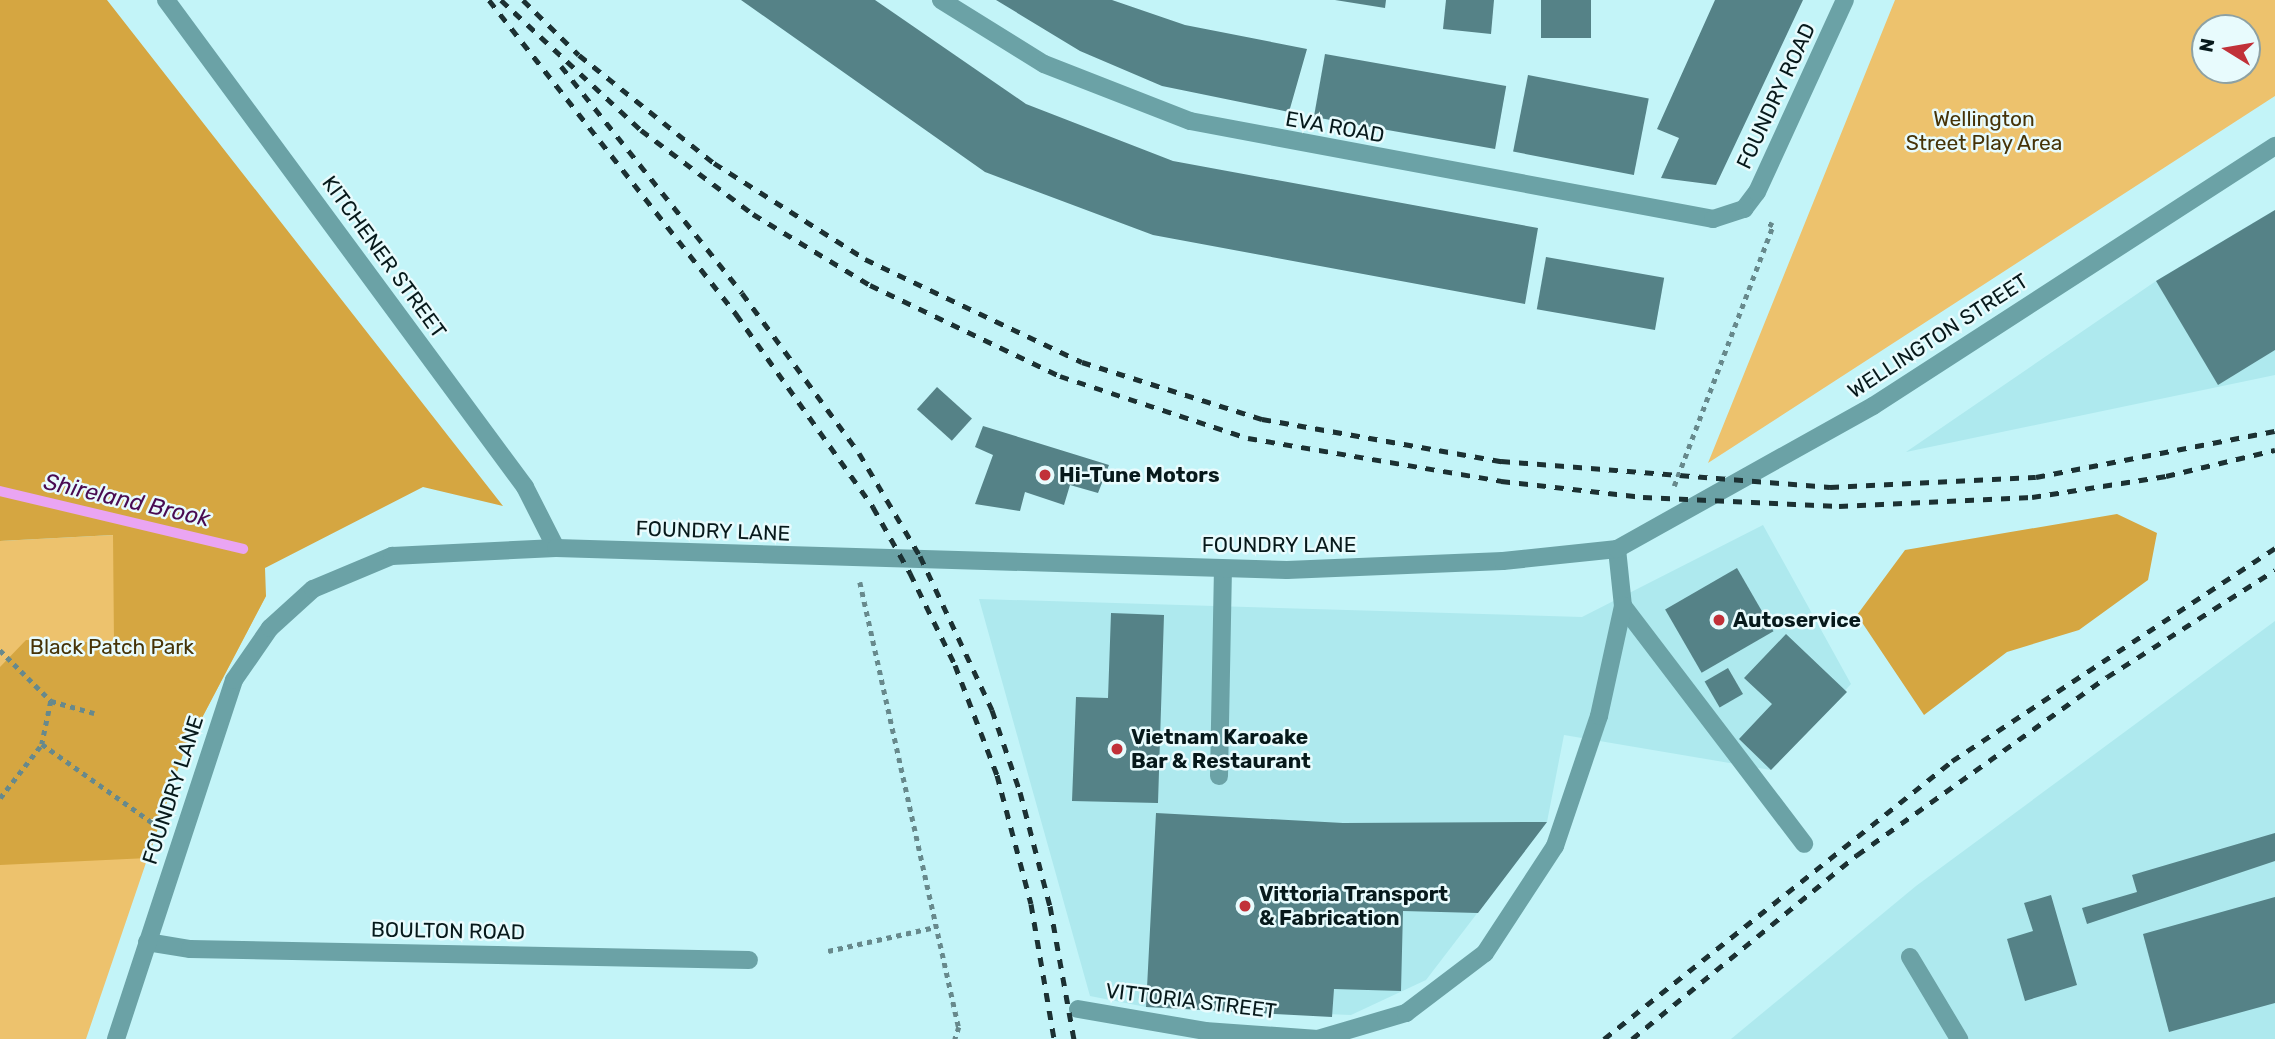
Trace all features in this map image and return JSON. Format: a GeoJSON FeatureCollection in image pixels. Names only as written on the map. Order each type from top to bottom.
{"type":"FeatureCollection","features":[{"type":"Feature","properties":{"kind":"street","name":"KITCHENER STREET"},"geometry":{"type":"LineString","coordinates":[[166,0],[525,487],[556,548]]}},
{"type":"Feature","properties":{"kind":"street","name":"EVA ROAD"},"geometry":{"type":"LineString","coordinates":[[941,0],[1044,64],[1190,121],[1697,218],[1744,209]]}},
{"type":"Feature","properties":{"kind":"street","name":"FOUNDRY ROAD"},"geometry":{"type":"LineString","coordinates":[[1744,209],[1845,0]]}},
{"type":"Feature","properties":{"kind":"street","name":"WELLINGTON STREET"},"geometry":{"type":"LineString","coordinates":[[1617,549],[1656,533],[1873,406],[2275,146]]}},
{"type":"Feature","properties":{"kind":"street","name":"FOUNDRY LANE"},"geometry":{"type":"LineString","coordinates":[[116,1039],[234,680],[270,628],[313,589],[392,556],[556,548],[1223,569],[1503,561],[1617,549]]}},
{"type":"Feature","properties":{"kind":"street"},"geometry":{"type":"LineString","coordinates":[[1617,549],[1623,606],[1804,845]]}},
{"type":"Feature","properties":{"kind":"street"},"geometry":{"type":"LineString","coordinates":[[1219,776],[1223,569]]}},
{"type":"Feature","properties":{"kind":"street","name":"VITTORIA STREET"},"geometry":{"type":"LineString","coordinates":[[1078,1009],[1205,1031],[1318,1039],[1406,1013],[1485,953],[1555,846],[1600,716],[1623,606]]}},
{"type":"Feature","properties":{"kind":"street","name":"BOULTON ROAD"},"geometry":{"type":"LineString","coordinates":[[147,942],[190,949],[749,960]]}},
{"type":"Feature","properties":{"kind":"street"},"geometry":{"type":"LineString","coordinates":[[1910,957],[1959,1039]]}},
{"type":"Feature","properties":{"kind":"path"},"geometry":{"type":"LineString","coordinates":[[1656,533],[1773,226],[1744,209]]}},
{"type":"Feature","properties":{"kind":"path"},"geometry":{"type":"LineString","coordinates":[[855,559],[959,1027],[955,1039]]}},
{"type":"Feature","properties":{"kind":"path"},"geometry":{"type":"LineString","coordinates":[[0,650],[51,701],[94,713]]}},
{"type":"Feature","properties":{"kind":"path"},"geometry":{"type":"LineString","coordinates":[[0,798],[42,744],[51,701]]}},
{"type":"Feature","properties":{"kind":"path"},"geometry":{"type":"LineString","coordinates":[[42,744],[180,842]]}},
{"type":"Feature","properties":{"kind":"path"},"geometry":{"type":"LineString","coordinates":[[828,951],[935,927]]}},
{"type":"Feature","properties":{"kind":"shaded area"},"geometry":{"type":"Polygon","coordinates":[[[2275,210],[2275,375],[1906,452],[2156,281],[2275,210]]]}},
{"type":"Feature","properties":{"kind":"shaded area"},"geometry":{"type":"Polygon","coordinates":[[[1763,525],[1851,684],[1771,770],[1564,735],[1547,822],[1426,980],[1351,1015],[1146,1007],[1090,996],[979,599],[1582,617],[1763,525]]]}},
{"type":"Feature","properties":{"kind":"shaded area"},"geometry":{"type":"Polygon","coordinates":[[[2275,621],[2275,1039],[1731,1039],[1916,886],[2275,621]]]}},
{"type":"Feature","properties":{"kind":"green space"},"geometry":{"type":"Polygon","coordinates":[[[0,0],[107,0],[503,506],[423,487],[265,568],[266,596],[183,754],[148,858],[0,865],[0,667],[26,640],[114,643],[113,535],[0,541],[0,0]]]}},
{"type":"Feature","properties":{"kind":"green space","name":"Wellington Street Play Area"},"geometry":{"type":"Polygon","coordinates":[[[1895,0],[2275,0],[2275,96],[1708,463],[1895,0]]]}},
{"type":"Feature","properties":{"kind":"green space"},"geometry":{"type":"Polygon","coordinates":[[[2117,514],[2157,533],[2148,580],[2079,630],[2007,652],[1924,715],[1857,615],[1905,550],[2117,514]]]}},
{"type":"Feature","properties":{"kind":"green space","name":"Black Patch Park"},"geometry":{"type":"Polygon","coordinates":[[[228,529],[266,596],[183,754],[86,1039],[0,1039],[0,541],[228,529]]]}},
{"type":"Feature","properties":{"kind":"building"},"geometry":{"type":"Polygon","coordinates":[[[741,0],[875,0],[1026,104],[1173,161],[1538,228],[1525,304],[1153,235],[985,172],[741,0]]]}},
{"type":"Feature","properties":{"kind":"building"},"geometry":{"type":"Polygon","coordinates":[[[996,0],[1112,0],[1185,25],[1307,49],[1289,112],[1162,86],[1080,51],[996,0]]]}},
{"type":"Feature","properties":{"kind":"building"},"geometry":{"type":"Polygon","coordinates":[[[1335,0],[1386,0],[1385,8],[1335,0]]]}},
{"type":"Feature","properties":{"kind":"building"},"geometry":{"type":"Polygon","coordinates":[[[1446,0],[1494,0],[1491,34],[1443,29],[1446,0]]]}},
{"type":"Feature","properties":{"kind":"building"},"geometry":{"type":"Polygon","coordinates":[[[1541,0],[1591,0],[1591,38],[1541,38],[1541,0]]]}},
{"type":"Feature","properties":{"kind":"building"},"geometry":{"type":"Polygon","coordinates":[[[1715,0],[1803,0],[1716,185],[1661,178],[1679,138],[1657,129],[1715,0]]]}},
{"type":"Feature","properties":{"kind":"building"},"geometry":{"type":"Polygon","coordinates":[[[1325,54],[1506,86],[1495,149],[1314,117],[1325,54]]]}},
{"type":"Feature","properties":{"kind":"building"},"geometry":{"type":"Polygon","coordinates":[[[1528,75],[1649,98],[1634,175],[1513,152],[1528,75]]]}},
{"type":"Feature","properties":{"kind":"building"},"geometry":{"type":"Polygon","coordinates":[[[2275,210],[2275,350],[2218,385],[2156,281],[2275,210]]]}},
{"type":"Feature","properties":{"kind":"building"},"geometry":{"type":"Polygon","coordinates":[[[1546,257],[1664,278],[1655,330],[1537,309],[1546,257]]]}},
{"type":"Feature","properties":{"kind":"building"},"geometry":{"type":"Polygon","coordinates":[[[937,387],[972,418],[952,441],[917,409],[937,387]]]}},
{"type":"Feature","properties":{"kind":"building","name":"Hi-Tune Motors"},"geometry":{"type":"Polygon","coordinates":[[[983,426],[1109,465],[1098,493],[1070,485],[1064,505],[1025,492],[1020,511],[975,504],[993,455],[975,447],[983,426]]]}},
{"type":"Feature","properties":{"kind":"building","name":"Autoservice"},"geometry":{"type":"Polygon","coordinates":[[[1737,568],[1774,631],[1702,673],[1665,610],[1737,568]]]}},
{"type":"Feature","properties":{"kind":"building","name":"Vietnam Karoake Bar & Restaurant"},"geometry":{"type":"Polygon","coordinates":[[[1111,613],[1164,615],[1158,803],[1072,801],[1076,697],[1108,698],[1111,613]]]}},
{"type":"Feature","properties":{"kind":"building"},"geometry":{"type":"Polygon","coordinates":[[[1786,634],[1847,692],[1771,770],[1739,739],[1772,704],[1744,678],[1786,634]]]}},
{"type":"Feature","properties":{"kind":"building"},"geometry":{"type":"Polygon","coordinates":[[[1728,668],[1743,694],[1720,707],[1705,682],[1728,668]]]}},
{"type":"Feature","properties":{"kind":"building","name":"Vittoria Transport & Fabrication"},"geometry":{"type":"Polygon","coordinates":[[[1156,813],[1343,823],[1547,822],[1478,913],[1403,911],[1401,991],[1334,989],[1332,1017],[1146,1007],[1156,813]]]}},
{"type":"Feature","properties":{"kind":"building"},"geometry":{"type":"Polygon","coordinates":[[[2275,833],[2275,861],[2087,924],[2082,908],[2137,892],[2132,875],[2275,833]]]}},
{"type":"Feature","properties":{"kind":"building"},"geometry":{"type":"Polygon","coordinates":[[[2051,895],[2077,985],[2025,1001],[2007,939],[2033,931],[2024,903],[2051,895]]]}},
{"type":"Feature","properties":{"kind":"building"},"geometry":{"type":"Polygon","coordinates":[[[2275,897],[2275,1003],[2169,1032],[2143,934],[2275,897]]]}},
{"type":"Feature","properties":{"kind":"waterway","name":"Shireland Brook"},"geometry":{"type":"LineString","coordinates":[[0,491],[243,549]]}},
{"type":"Feature","properties":{"kind":"railway"},"geometry":{"type":"LineString","coordinates":[[489,0],[736,314],[873,507],[910,573],[955,665],[997,775],[1031,904],[1054,1039]]}},
{"type":"Feature","properties":{"kind":"railway"},"geometry":{"type":"LineString","coordinates":[[501,0],[641,130],[753,214],[870,285],[1060,376],[1248,438],[1501,481],[1643,497],[1839,506],[2032,497],[2166,476],[2275,450]]}},
{"type":"Feature","properties":{"kind":"railway"},"geometry":{"type":"LineString","coordinates":[[523,0],[579,55],[714,163],[865,259],[1082,362],[1262,419],[1501,461],[1830,487],[2036,477],[2275,431]]}},
{"type":"Feature","properties":{"kind":"railway"},"geometry":{"type":"LineString","coordinates":[[561,66],[742,293],[859,453],[920,556],[992,710],[1020,792],[1050,906],[1074,1039]]}},
{"type":"Feature","properties":{"kind":"railway"},"geometry":{"type":"LineString","coordinates":[[1604,1039],[1952,761],[2275,548]]}},
{"type":"Feature","properties":{"kind":"railway"},"geometry":{"type":"LineString","coordinates":[[1632,1039],[1857,855],[2107,677],[2275,570]]}},
{"type":"Feature","properties":{"kind":"place","name":"Hi-Tune Motors"},"geometry":{"type":"Point","coordinates":[1045,475]}},
{"type":"Feature","properties":{"kind":"place","name":"Autoservice"},"geometry":{"type":"Point","coordinates":[1719,620]}},
{"type":"Feature","properties":{"kind":"place","name":"Vietnam Karoake Bar & Restaurant"},"geometry":{"type":"Point","coordinates":[1117,749]}},
{"type":"Feature","properties":{"kind":"place","name":"Vittoria Transport & Fabrication"},"geometry":{"type":"Point","coordinates":[1245,906]}}]}
